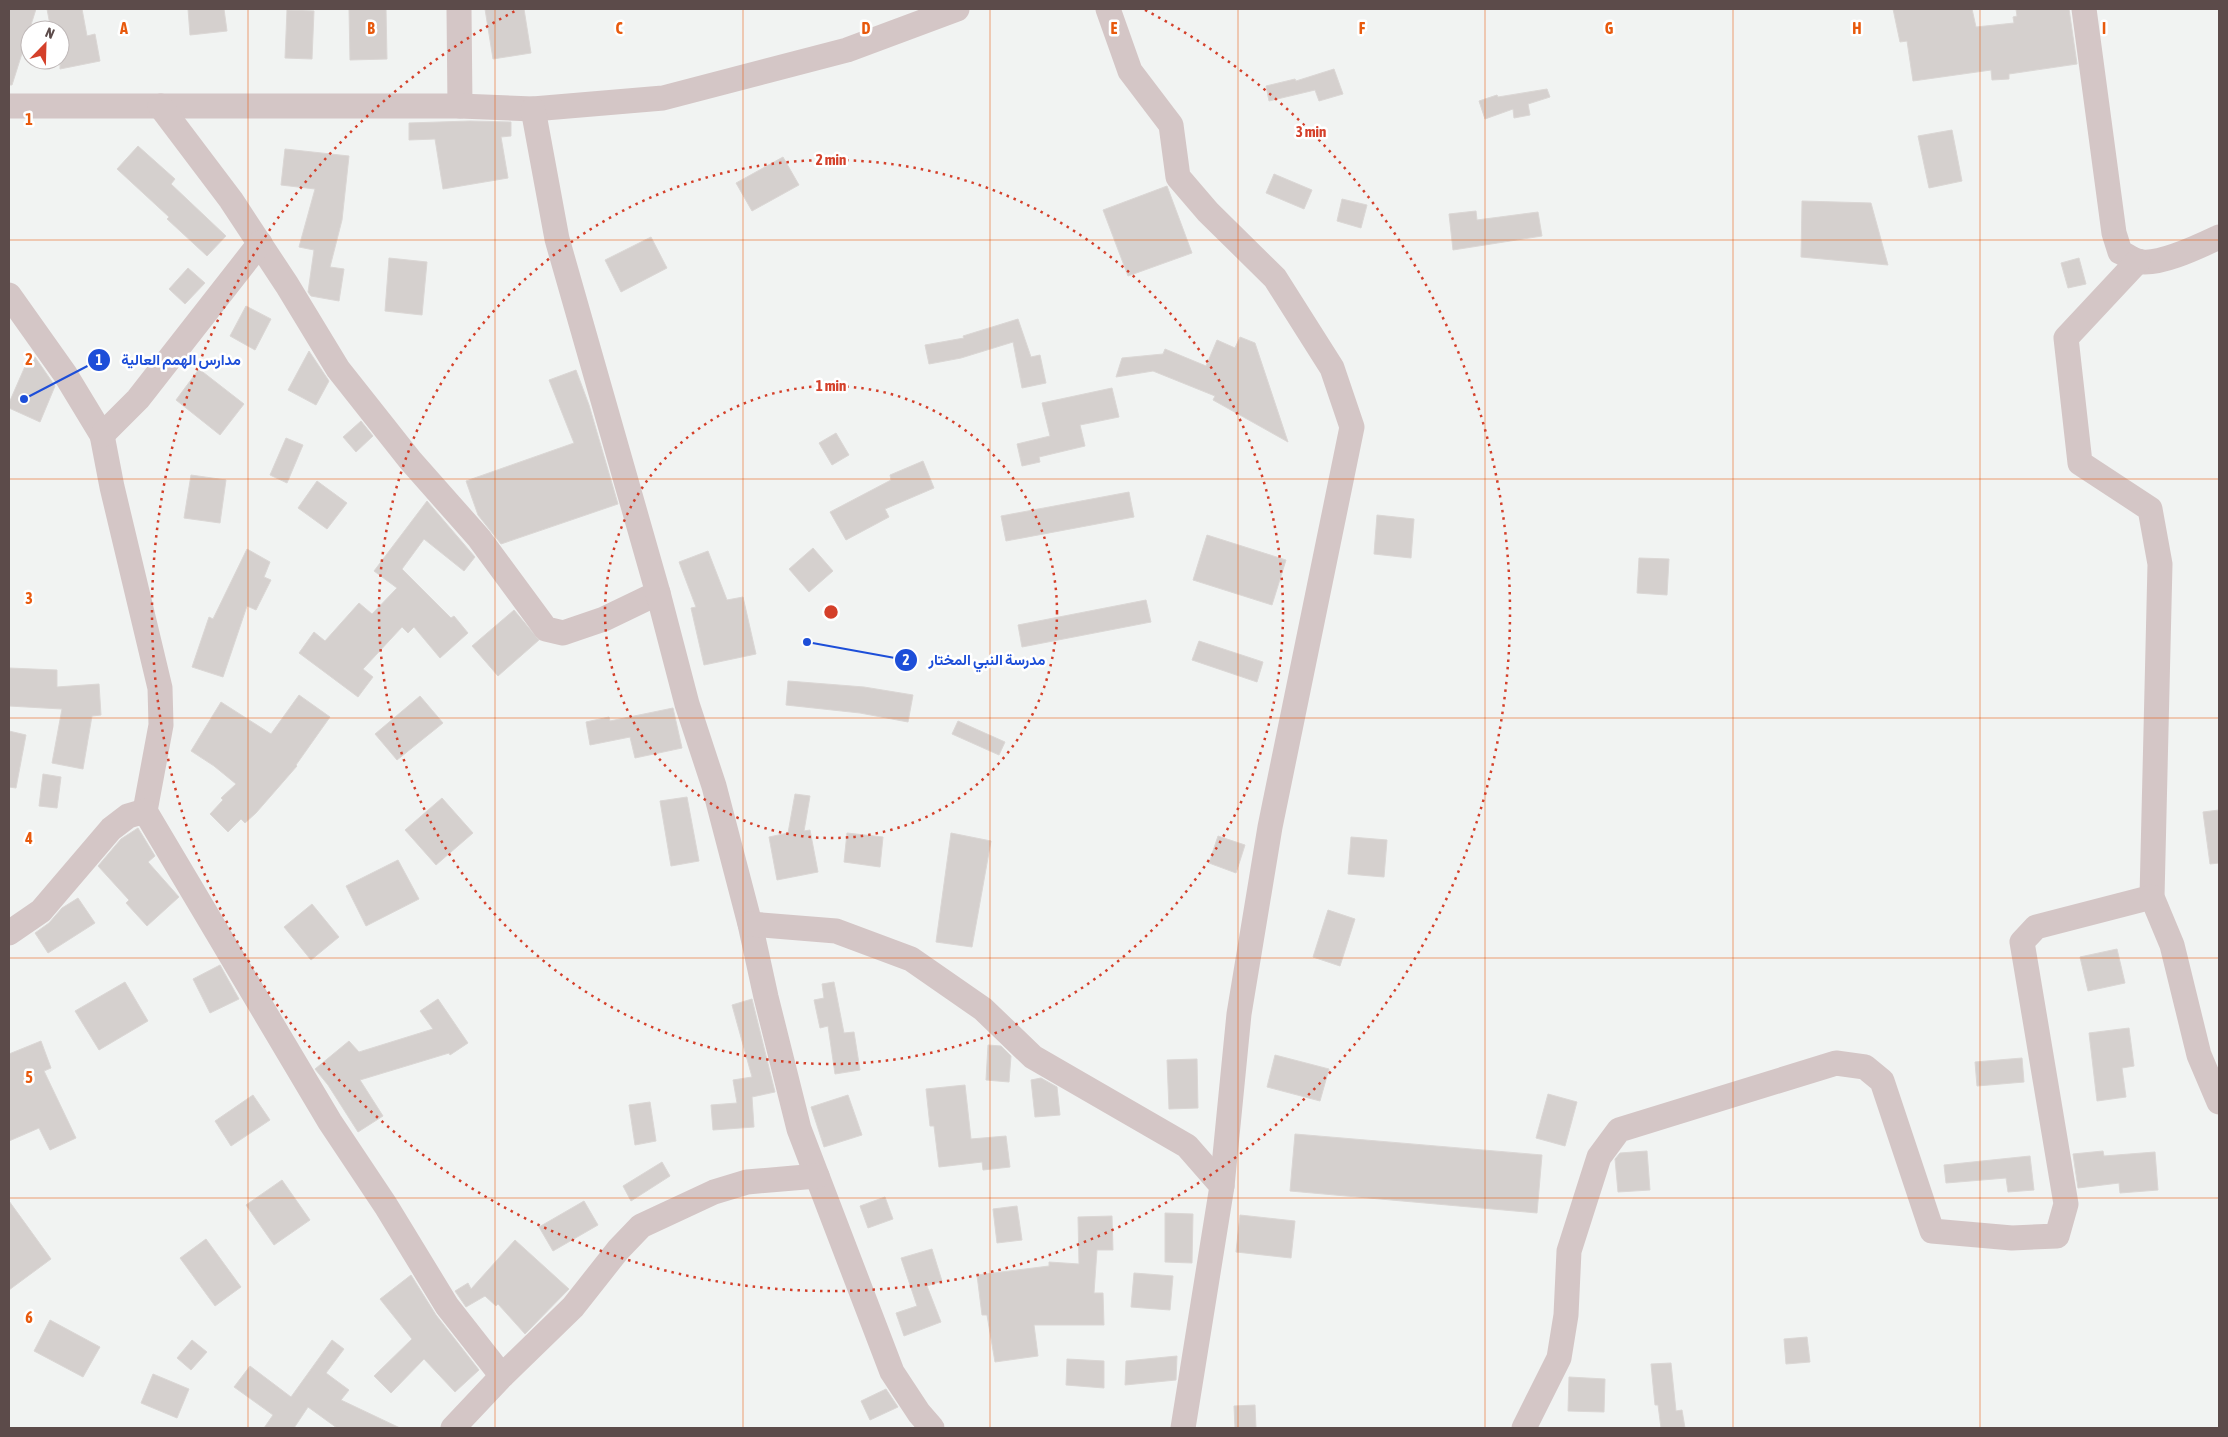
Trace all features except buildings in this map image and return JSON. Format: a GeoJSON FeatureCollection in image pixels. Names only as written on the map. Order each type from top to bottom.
{"type":"FeatureCollection","features":[{"type":"Feature","properties":{"kind":"street"},"geometry":{"type":"LineString","coordinates":[[459,9],[460,106]]}},
{"type":"Feature","properties":{"kind":"street"},"geometry":{"type":"LineString","coordinates":[[9,106],[460,106],[533,109],[664,98],[847,50],[957,9]]}},
{"type":"Feature","properties":{"kind":"street"},"geometry":{"type":"LineString","coordinates":[[1108,9],[1130,71],[1171,125],[1178,177],[1208,212],[1275,278],[1332,368],[1352,427],[1270,827],[1239,1014],[1222,1186],[1183,1428]]}},
{"type":"Feature","properties":{"kind":"street"},"geometry":{"type":"LineString","coordinates":[[2089,9],[2114,233],[2120,252],[2138,261],[2169,257],[2219,237]]}},
{"type":"Feature","properties":{"kind":"street"},"geometry":{"type":"LineString","coordinates":[[160,106],[231,200],[338,369],[410,460],[479,538],[546,629],[563,633],[604,619],[658,592]]}},
{"type":"Feature","properties":{"kind":"street"},"geometry":{"type":"LineString","coordinates":[[533,109],[557,239],[658,592],[687,704],[714,786],[750,924],[799,1129],[892,1372],[919,1413],[932,1428]]}},
{"type":"Feature","properties":{"kind":"street"},"geometry":{"type":"LineString","coordinates":[[102,435],[138,399],[260,243]]}},
{"type":"Feature","properties":{"kind":"street"},"geometry":{"type":"LineString","coordinates":[[2138,261],[2066,338],[2080,463],[2150,509],[2160,564],[2152,897],[2172,946],[2199,1054],[2219,1102]]}},
{"type":"Feature","properties":{"kind":"street"},"geometry":{"type":"LineString","coordinates":[[9,295],[65,374],[102,435],[112,487],[160,688],[161,725],[145,812],[330,1122],[386,1206],[447,1306],[502,1376]]}},
{"type":"Feature","properties":{"kind":"street"},"geometry":{"type":"LineString","coordinates":[[9,933],[41,911],[111,829],[128,816],[145,812]]}},
{"type":"Feature","properties":{"kind":"street"},"geometry":{"type":"LineString","coordinates":[[1524,1428],[1559,1358],[1566,1315],[1569,1251],[1599,1156],[1619,1130],[1836,1063],[1865,1067],[1882,1080],[1932,1231],[2012,1238],[2057,1236],[2066,1204],[2022,942],[2036,927],[2152,897]]}},
{"type":"Feature","properties":{"kind":"street"},"geometry":{"type":"LineString","coordinates":[[750,924],[836,932],[911,959],[982,1009],[1032,1057],[1187,1146],[1222,1186]]}},
{"type":"Feature","properties":{"kind":"street"},"geometry":{"type":"LineString","coordinates":[[454,1428],[502,1376],[572,1308],[618,1250],[641,1226],[714,1192],[747,1182],[817,1176]]}},
{"type":"Feature","properties":{"kind":"place","name":"مدارس الهمم العالية"},"geometry":{"type":"Point","coordinates":[24,399]}},
{"type":"Feature","properties":{"kind":"place","name":"مدرسة النبي المختار"},"geometry":{"type":"Point","coordinates":[807,642]}}]}
